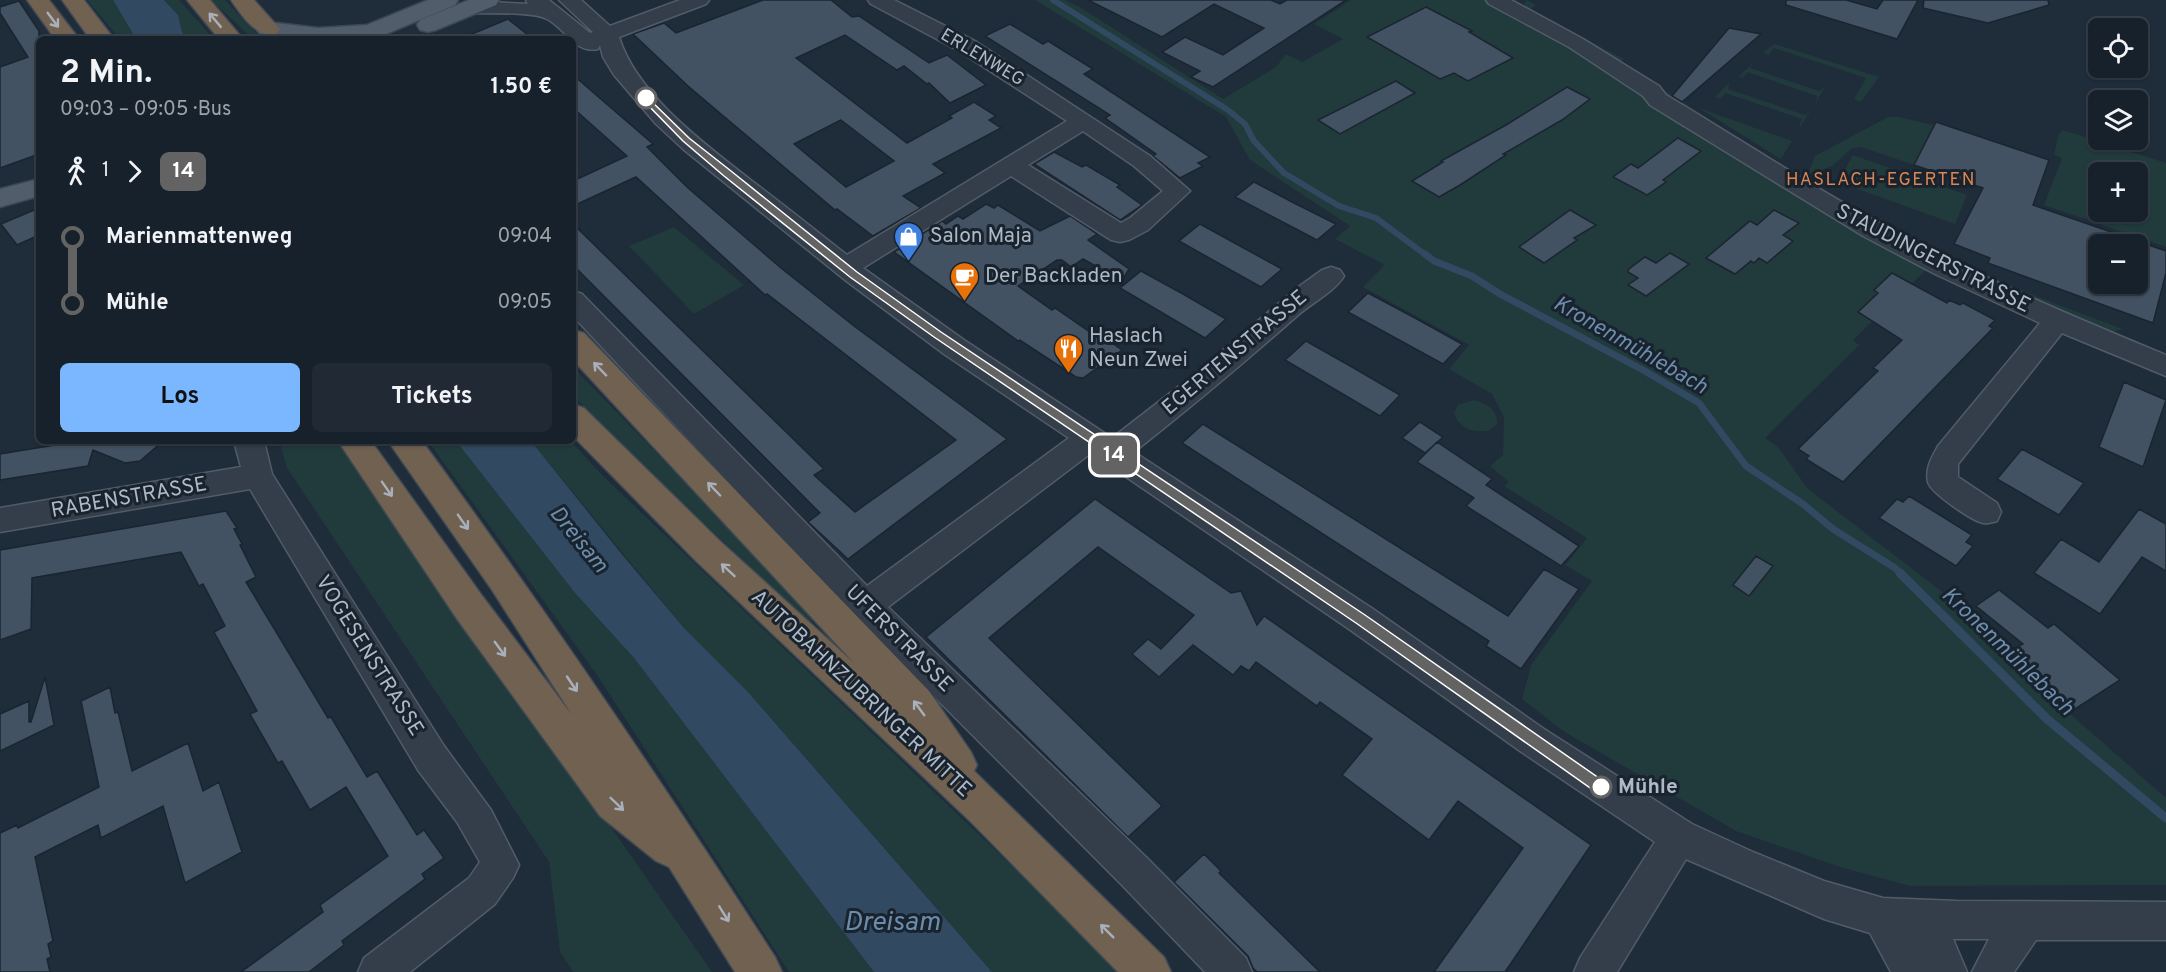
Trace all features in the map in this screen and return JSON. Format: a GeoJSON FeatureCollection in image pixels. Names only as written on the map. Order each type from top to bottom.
{"type":"FeatureCollection","features":[{"type":"Feature","properties":{"kind":"highway"},"geometry":{"type":"LineString","coordinates":[[38,0],[65,36]]}},
{"type":"Feature","properties":{"kind":"highway"},"geometry":{"type":"LineString","coordinates":[[73,0],[100,36]]}},
{"type":"Feature","properties":{"kind":"highway"},"geometry":{"type":"LineString","coordinates":[[198,0],[228,36]]}},
{"type":"Feature","properties":{"kind":"highway"},"geometry":{"type":"LineString","coordinates":[[242,0],[273,34]]}},
{"type":"Feature","properties":{"kind":"highway"},"geometry":{"type":"LineString","coordinates":[[576,344],[916,703],[987,809]]}},
{"type":"Feature","properties":{"kind":"highway","name":"AUTOBAHNZUBRINGER MITTE"},"geometry":{"type":"LineString","coordinates":[[576,419],[709,552],[987,809],[1149,972]]}},
{"type":"Feature","properties":{"kind":"highway"},"geometry":{"type":"LineString","coordinates":[[356,444],[470,608],[614,803],[692,865]]}},
{"type":"Feature","properties":{"kind":"highway"},"geometry":{"type":"LineString","coordinates":[[406,444],[504,580],[760,972]]}},
{"type":"Feature","properties":{"kind":"main road"},"geometry":{"type":"LineString","coordinates":[[273,34],[362,35],[447,0]]}},
{"type":"Feature","properties":{"kind":"main road"},"geometry":{"type":"LineString","coordinates":[[403,36],[479,4]]}},
{"type":"Feature","properties":{"kind":"main road"},"geometry":{"type":"LineString","coordinates":[[5,196],[36,174]]}},
{"type":"Feature","properties":{"kind":"main road"},"geometry":{"type":"LineString","coordinates":[[5,196],[36,188]]}},
{"type":"Feature","properties":{"kind":"street"},"geometry":{"type":"LineString","coordinates":[[536,0],[586,42],[610,46],[699,0]]}},
{"type":"Feature","properties":{"kind":"street","name":"ERLENWEG"},"geometry":{"type":"LineString","coordinates":[[878,0],[967,46],[1142,161],[1178,190],[1140,224],[1120,234],[1012,166]]}},
{"type":"Feature","properties":{"kind":"street","name":"STAUDINGERSTRASSE"},"geometry":{"type":"LineString","coordinates":[[1496,0],[1576,43],[1651,91],[1658,100],[1834,208],[1954,273],[2057,321],[2166,366]]}},
{"type":"Feature","properties":{"kind":"street"},"geometry":{"type":"LineString","coordinates":[[479,4],[553,14]]}},
{"type":"Feature","properties":{"kind":"street"},"geometry":{"type":"LineString","coordinates":[[579,4],[610,46],[632,83],[686,140],[846,267],[954,347],[1361,619],[1540,746],[1679,837],[1824,900],[1884,917],[2166,921]]}},
{"type":"Feature","properties":{"kind":"street"},"geometry":{"type":"LineString","coordinates":[[846,267],[1083,122]]}},
{"type":"Feature","properties":{"kind":"street","name":"EGERTENSTRASSE"},"geometry":{"type":"LineString","coordinates":[[865,606],[1101,446],[1206,380],[1330,276]]}},
{"type":"Feature","properties":{"kind":"street","name":"UFERSTRASSE"},"geometry":{"type":"LineString","coordinates":[[576,303],[865,606],[1135,872],[1232,972]]}},
{"type":"Feature","properties":{"kind":"street"},"geometry":{"type":"LineString","coordinates":[[1986,512],[1943,482],[1943,464],[1948,454],[2057,321]]}},
{"type":"Feature","properties":{"kind":"street","name":"VOGESENSTRASSE"},"geometry":{"type":"LineString","coordinates":[[250,444],[258,476],[425,748],[459,793],[491,843],[500,866],[482,891],[378,972]]}},
{"type":"Feature","properties":{"kind":"street","name":"RABENSTRASSE"},"geometry":{"type":"LineString","coordinates":[[0,520],[258,476]]}},
{"type":"Feature","properties":{"kind":"street"},"geometry":{"type":"LineString","coordinates":[[1594,972],[1679,837]]}},
{"type":"Feature","properties":{"kind":"street"},"geometry":{"type":"LineString","coordinates":[[1884,917],[1913,972]]}},
{"type":"Feature","properties":{"kind":"street"},"geometry":{"type":"LineString","coordinates":[[1924,919],[1947,972]]}},
{"type":"Feature","properties":{"kind":"street"},"geometry":{"type":"LineString","coordinates":[[1992,972],[2027,920]]}},
{"type":"Feature","properties":{"kind":"green space"},"geometry":{"type":"Polygon","coordinates":[[[87,0],[113,0],[134,36],[117,36],[87,0]]]}},
{"type":"Feature","properties":{"kind":"green space"},"geometry":{"type":"Polygon","coordinates":[[[164,0],[179,0],[211,36],[185,36],[178,15],[164,0]]]}},
{"type":"Feature","properties":{"kind":"green space"},"geometry":{"type":"Polygon","coordinates":[[[211,0],[225,0],[259,36],[250,36],[211,0]]]}},
{"type":"Feature","properties":{"kind":"green space"},"geometry":{"type":"Polygon","coordinates":[[[1035,0],[1065,0],[1080,7],[1223,99],[1276,67],[1286,54],[1302,62],[1343,39],[1314,24],[1351,0],[1505,0],[1522,7],[1527,0],[1536,5],[1530,10],[1624,59],[1620,62],[1721,127],[1894,231],[1978,272],[2123,329],[2081,341],[1927,269],[1853,340],[1859,345],[1765,438],[1778,447],[1808,489],[1940,590],[2002,654],[2166,798],[2166,885],[1910,886],[1840,867],[1736,831],[1563,731],[1522,699],[1531,665],[1592,581],[1565,565],[1587,538],[1504,486],[1509,482],[1490,466],[1503,455],[1504,417],[1492,394],[1449,369],[1469,345],[1363,287],[1385,265],[1335,239],[1350,226],[1250,160],[1226,117],[1035,0]]]}},
{"type":"Feature","properties":{"kind":"green space"},"geometry":{"type":"Polygon","coordinates":[[[1775,44],[1879,77],[1861,102],[1854,99],[1866,78],[1774,48],[1769,55],[1763,52],[1775,44]]]}},
{"type":"Feature","properties":{"kind":"green space"},"geometry":{"type":"Polygon","coordinates":[[[1753,63],[1750,68],[1819,91],[1825,87],[1816,102],[1817,96],[1747,72],[1743,78],[1738,77],[1753,63]]]}},
{"type":"Feature","properties":{"kind":"green space"},"geometry":{"type":"Polygon","coordinates":[[[1730,82],[1728,89],[1805,115],[1811,110],[1800,127],[1802,119],[1725,93],[1720,99],[1715,97],[1730,82]]]}},
{"type":"Feature","properties":{"kind":"green space"},"geometry":{"type":"Polygon","coordinates":[[[1699,108],[1792,141],[1781,159],[1699,108]]]}},
{"type":"Feature","properties":{"kind":"green space"},"geometry":{"type":"Polygon","coordinates":[[[1888,117],[1899,117],[1933,125],[1936,122],[2049,160],[2033,205],[2117,234],[2088,234],[2088,294],[2148,294],[2148,245],[2166,251],[2166,273],[2153,323],[1988,263],[1990,258],[1954,245],[1971,211],[1996,193],[1861,147],[1851,149],[1832,166],[1807,175],[1815,156],[1888,117]]]}},
{"type":"Feature","properties":{"kind":"green space"},"geometry":{"type":"Polygon","coordinates":[[[2063,130],[2088,138],[2088,150],[2125,150],[2166,163],[2166,247],[2148,241],[2148,234],[2128,234],[2093,222],[2148,222],[2148,162],[2088,162],[2088,220],[2044,205],[2062,158],[2054,155],[2059,133],[2063,130]]]}},
{"type":"Feature","properties":{"kind":"green space"},"geometry":{"type":"Polygon","coordinates":[[[1853,155],[1967,195],[1955,224],[1838,182],[1853,155]]]}},
{"type":"Feature","properties":{"kind":"green space"},"geometry":{"type":"Polygon","coordinates":[[[674,227],[744,285],[694,314],[629,246],[674,227]]]}},
{"type":"Feature","properties":{"kind":"green space"},"geometry":{"type":"Polygon","coordinates":[[[576,370],[816,617],[810,622],[804,620],[576,399],[576,370]]]}},
{"type":"Feature","properties":{"kind":"green space"},"geometry":{"type":"Polygon","coordinates":[[[1473,400],[1487,405],[1496,414],[1497,424],[1490,430],[1468,429],[1456,418],[1454,413],[1458,405],[1473,400]]]}},
{"type":"Feature","properties":{"kind":"green space"},"geometry":{"type":"Polygon","coordinates":[[[280,444],[344,444],[712,972],[573,972],[560,952],[549,862],[287,468],[280,444]]]}},
{"type":"Feature","properties":{"kind":"green space"},"geometry":{"type":"Polygon","coordinates":[[[430,444],[458,444],[575,593],[634,658],[874,972],[789,972],[597,675],[430,444]]]}},
{"type":"Feature","properties":{"kind":"green space"},"geometry":{"type":"Polygon","coordinates":[[[533,444],[574,444],[601,474],[1123,972],[992,972],[748,692],[684,628],[533,444]]]}},
{"type":"Feature","properties":{"kind":"water"},"geometry":{"type":"Polygon","coordinates":[[[113,0],[164,0],[178,15],[185,36],[134,36],[113,0]]]}},
{"type":"Feature","properties":{"kind":"water","name":"Dreisam"},"geometry":{"type":"Polygon","coordinates":[[[458,444],[533,444],[684,628],[748,692],[992,972],[874,972],[634,658],[575,593],[458,444]]]}},
{"type":"Feature","properties":{"kind":"building"},"geometry":{"type":"Polygon","coordinates":[[[763,0],[831,0],[852,17],[859,16],[929,63],[947,55],[986,85],[950,103],[929,83],[927,84],[904,66],[897,70],[845,35],[796,58],[907,143],[952,118],[949,116],[974,102],[996,116],[989,120],[1001,128],[933,164],[945,173],[903,196],[921,208],[873,236],[837,209],[835,210],[688,86],[633,34],[664,23],[676,33],[763,0]],[[841,120],[794,144],[846,187],[894,161],[841,120]]]}},
{"type":"Feature","properties":{"kind":"building"},"geometry":{"type":"Polygon","coordinates":[[[1088,0],[1271,0],[1280,4],[1287,0],[1346,0],[1213,87],[1191,77],[1200,71],[1162,52],[1185,37],[1223,55],[1264,28],[1214,4],[1162,37],[1088,0]]]}},
{"type":"Feature","properties":{"kind":"building"},"geometry":{"type":"Polygon","coordinates":[[[1786,0],[1846,0],[1877,9],[1883,0],[1918,0],[1897,39],[1786,5],[1786,0]]]}},
{"type":"Feature","properties":{"kind":"building"},"geometry":{"type":"Polygon","coordinates":[[[1924,0],[2048,0],[2049,5],[1988,23],[1923,8],[1924,0]]]}},
{"type":"Feature","properties":{"kind":"building"},"geometry":{"type":"Polygon","coordinates":[[[19,1],[39,31],[39,36],[36,36],[36,155],[0,168],[0,67],[28,57],[0,13],[0,7],[19,1]]]}},
{"type":"Feature","properties":{"kind":"building"},"geometry":{"type":"Polygon","coordinates":[[[1426,7],[1472,31],[1469,32],[1513,58],[1468,81],[1454,73],[1440,79],[1367,37],[1426,7]]]}},
{"type":"Feature","properties":{"kind":"building"},"geometry":{"type":"Polygon","coordinates":[[[508,19],[529,36],[467,36],[508,19]]]}},
{"type":"Feature","properties":{"kind":"building"},"geometry":{"type":"Polygon","coordinates":[[[1010,24],[1043,44],[1048,41],[1093,69],[1084,74],[1210,157],[1198,163],[1203,166],[1180,178],[1153,156],[1156,154],[1105,118],[1110,115],[985,36],[1010,24]]]}},
{"type":"Feature","properties":{"kind":"building"},"geometry":{"type":"Polygon","coordinates":[[[1729,28],[1761,34],[1682,102],[1672,96],[1729,28]]]}},
{"type":"Feature","properties":{"kind":"building"},"geometry":{"type":"Polygon","coordinates":[[[576,78],[653,144],[647,147],[688,188],[781,268],[854,326],[1007,439],[848,559],[808,522],[820,513],[576,268],[576,227],[824,469],[814,475],[855,512],[956,440],[767,294],[765,295],[636,177],[576,205],[576,180],[627,156],[576,111],[576,78]]]}},
{"type":"Feature","properties":{"kind":"building"},"geometry":{"type":"Polygon","coordinates":[[[1396,81],[1415,93],[1340,134],[1318,120],[1396,81]]]}},
{"type":"Feature","properties":{"kind":"building"},"geometry":{"type":"Polygon","coordinates":[[[1567,87],[1590,99],[1562,120],[1503,154],[1506,155],[1460,185],[1439,197],[1412,181],[1443,162],[1441,161],[1506,125],[1567,87]]]}},
{"type":"Feature","properties":{"kind":"building"},"geometry":{"type":"Polygon","coordinates":[[[1936,122],[2049,160],[2033,205],[2117,234],[2088,234],[2088,294],[2148,294],[2148,245],[2166,251],[2166,273],[2153,323],[1988,263],[1990,258],[1954,244],[1983,188],[1914,165],[1936,122]]]}},
{"type":"Feature","properties":{"kind":"building"},"geometry":{"type":"Polygon","coordinates":[[[1678,138],[1701,151],[1663,180],[1666,182],[1647,195],[1613,177],[1631,164],[1638,168],[1678,138]]]}},
{"type":"Feature","properties":{"kind":"building"},"geometry":{"type":"Polygon","coordinates":[[[1054,152],[1082,167],[1086,165],[1120,185],[1117,187],[1142,205],[1120,220],[1034,164],[1054,152]]]}},
{"type":"Feature","properties":{"kind":"building"},"geometry":{"type":"Polygon","coordinates":[[[1254,182],[1336,224],[1317,240],[1235,197],[1254,182]]]}},
{"type":"Feature","properties":{"kind":"building"},"geometry":{"type":"Polygon","coordinates":[[[986,204],[994,208],[998,205],[1040,231],[1070,216],[1097,234],[1088,240],[1129,269],[1122,281],[1083,259],[1071,267],[1062,260],[1057,260],[1018,286],[1052,310],[1055,308],[1122,350],[1083,378],[1076,377],[1020,340],[1018,341],[894,252],[942,221],[946,224],[958,216],[963,219],[986,204]]]}},
{"type":"Feature","properties":{"kind":"building"},"geometry":{"type":"Polygon","coordinates":[[[36,209],[36,236],[17,245],[1,224],[36,209]]]}},
{"type":"Feature","properties":{"kind":"building"},"geometry":{"type":"Polygon","coordinates":[[[1570,210],[1596,225],[1574,238],[1577,240],[1544,263],[1519,247],[1570,210]]]}},
{"type":"Feature","properties":{"kind":"building"},"geometry":{"type":"Polygon","coordinates":[[[1774,210],[1799,223],[1783,235],[1793,241],[1767,263],[1759,258],[1754,263],[1751,261],[1735,274],[1706,258],[1750,221],[1757,225],[1774,210]]]}},
{"type":"Feature","properties":{"kind":"building"},"geometry":{"type":"Polygon","coordinates":[[[1200,224],[1282,269],[1261,287],[1179,241],[1200,224]]]}},
{"type":"Feature","properties":{"kind":"building"},"geometry":{"type":"Polygon","coordinates":[[[1670,253],[1689,264],[1646,296],[1628,285],[1638,278],[1628,272],[1629,269],[1645,257],[1656,263],[1670,253]]]}},
{"type":"Feature","properties":{"kind":"building"},"geometry":{"type":"Polygon","coordinates":[[[1141,271],[1226,319],[1205,338],[1120,288],[1141,271]]]}},
{"type":"Feature","properties":{"kind":"building"},"geometry":{"type":"Polygon","coordinates":[[[1892,273],[1947,303],[1949,300],[1960,305],[1963,303],[1995,320],[1989,326],[1993,328],[1843,482],[1806,459],[1809,456],[1798,449],[1878,371],[1873,368],[1902,340],[1858,312],[1878,293],[1874,290],[1892,273]]]}},
{"type":"Feature","properties":{"kind":"building"},"geometry":{"type":"Polygon","coordinates":[[[1368,293],[1462,344],[1443,364],[1348,312],[1368,293]]]}},
{"type":"Feature","properties":{"kind":"building"},"geometry":{"type":"Polygon","coordinates":[[[1306,341],[1400,395],[1380,416],[1285,360],[1306,341]]]}},
{"type":"Feature","properties":{"kind":"building"},"geometry":{"type":"Polygon","coordinates":[[[2124,382],[2166,400],[2143,467],[2099,447],[2124,382]]]}},
{"type":"Feature","properties":{"kind":"building"},"geometry":{"type":"Polygon","coordinates":[[[1420,422],[1443,437],[1425,453],[1402,438],[1420,422]]]}},
{"type":"Feature","properties":{"kind":"building"},"geometry":{"type":"Polygon","coordinates":[[[1203,424],[1508,616],[1544,569],[1579,589],[1521,669],[1486,646],[1489,641],[1182,443],[1203,424]]]}},
{"type":"Feature","properties":{"kind":"building"},"geometry":{"type":"Polygon","coordinates":[[[1437,442],[1492,479],[1486,485],[1579,546],[1561,566],[1466,506],[1474,498],[1417,462],[1437,442]]]}},
{"type":"Feature","properties":{"kind":"building"},"geometry":{"type":"Polygon","coordinates":[[[62,444],[160,444],[140,461],[125,463],[93,450],[88,466],[0,480],[0,454],[62,444]]]}},
{"type":"Feature","properties":{"kind":"building"},"geometry":{"type":"Polygon","coordinates":[[[2022,449],[2084,483],[2059,515],[1997,479],[2022,449]]]}},
{"type":"Feature","properties":{"kind":"building"},"geometry":{"type":"Polygon","coordinates":[[[1909,496],[1972,535],[1966,542],[1973,546],[1956,566],[1879,518],[1897,499],[1903,502],[1909,496]]]}},
{"type":"Feature","properties":{"kind":"building"},"geometry":{"type":"Polygon","coordinates":[[[1095,499],[1231,593],[1241,591],[1257,625],[1264,616],[1591,845],[1505,972],[1434,972],[1523,848],[1458,801],[1429,840],[1342,775],[1372,739],[1320,702],[1317,706],[1256,662],[1249,671],[1241,666],[1233,675],[1193,645],[1159,677],[1132,654],[1148,639],[1161,649],[1194,615],[1098,547],[989,638],[1162,806],[1128,837],[926,637],[1095,499]]]}},
{"type":"Feature","properties":{"kind":"building"},"geometry":{"type":"Polygon","coordinates":[[[2139,509],[2166,524],[2166,571],[2142,557],[2100,614],[2034,573],[2061,539],[2099,562],[2139,509]]]}},
{"type":"Feature","properties":{"kind":"building"},"geometry":{"type":"Polygon","coordinates":[[[226,511],[237,528],[234,529],[242,544],[240,545],[256,577],[246,582],[328,718],[331,717],[367,777],[377,771],[417,835],[424,830],[444,858],[422,874],[425,879],[342,941],[344,945],[309,972],[241,972],[323,912],[320,905],[388,856],[346,787],[310,810],[282,761],[278,763],[250,714],[257,711],[214,632],[225,626],[203,584],[199,586],[181,552],[32,578],[31,629],[0,640],[0,550],[226,511]]]}},
{"type":"Feature","properties":{"kind":"building"},"geometry":{"type":"Polygon","coordinates":[[[1756,556],[1773,566],[1749,596],[1733,585],[1756,556]]]}},
{"type":"Feature","properties":{"kind":"building"},"geometry":{"type":"Polygon","coordinates":[[[1999,590],[2048,628],[2054,624],[2120,680],[2075,709],[2050,688],[2047,690],[2009,652],[2023,644],[1976,606],[1999,590]]]}},
{"type":"Feature","properties":{"kind":"building"},"geometry":{"type":"Polygon","coordinates":[[[45,677],[54,725],[0,751],[0,714],[29,701],[29,722],[31,722],[45,677]]]}},
{"type":"Feature","properties":{"kind":"building"},"geometry":{"type":"Polygon","coordinates":[[[110,687],[132,771],[188,743],[203,791],[219,782],[242,852],[185,883],[163,806],[101,838],[98,825],[35,857],[53,941],[48,944],[51,957],[47,959],[50,972],[0,972],[0,833],[17,825],[18,828],[99,787],[81,701],[110,687]]]}},
{"type":"Feature","properties":{"kind":"building"},"geometry":{"type":"Polygon","coordinates":[[[1204,854],[1221,871],[1219,873],[1320,972],[1257,972],[1253,968],[1248,956],[1174,882],[1204,854]]]}},
{"type":"Feature","properties":{"kind":"waterway","name":"Kronenmühlebach"},"geometry":{"type":"LineString","coordinates":[[1053,0],[1228,110],[1245,124],[1254,141],[1284,173],[1339,206],[1376,218],[1427,256]]}},
{"type":"Feature","properties":{"kind":"waterway","name":"Kronenmühlebach"},"geometry":{"type":"LineString","coordinates":[[1425,254],[1434,261],[1472,276],[1500,294],[1643,370],[1699,403],[1746,466],[1803,504],[1833,529],[1900,573]]}},
{"type":"Feature","properties":{"kind":"waterway","name":"Kronenmühlebach"},"geometry":{"type":"LineString","coordinates":[[1900,573],[2047,719],[2166,818]]}},
{"type":"Feature","properties":{"kind":"bus line","name":"14"},"geometry":{"type":"LineString","coordinates":[[646,98],[686,140],[854,274],[938,335],[1361,619],[1601,787]]}},
{"type":"Feature","properties":{"kind":"place","name":"Salon Maja"},"geometry":{"type":"Point","coordinates":[909,262]}},
{"type":"Feature","properties":{"kind":"place","name":"Der Backladen"},"geometry":{"type":"Point","coordinates":[964,302]}},
{"type":"Feature","properties":{"kind":"place","name":"Haslach Neun Zwei"},"geometry":{"type":"Point","coordinates":[1068,374]}},
{"type":"Feature","properties":{"kind":"place","name":"Mühle"},"geometry":{"type":"Point","coordinates":[1601,787]}},
{"type":"Feature","properties":{"kind":"district","name":"HASLACH-EGERTEN"},"geometry":{"type":"Point","coordinates":[1881,180]}}]}
